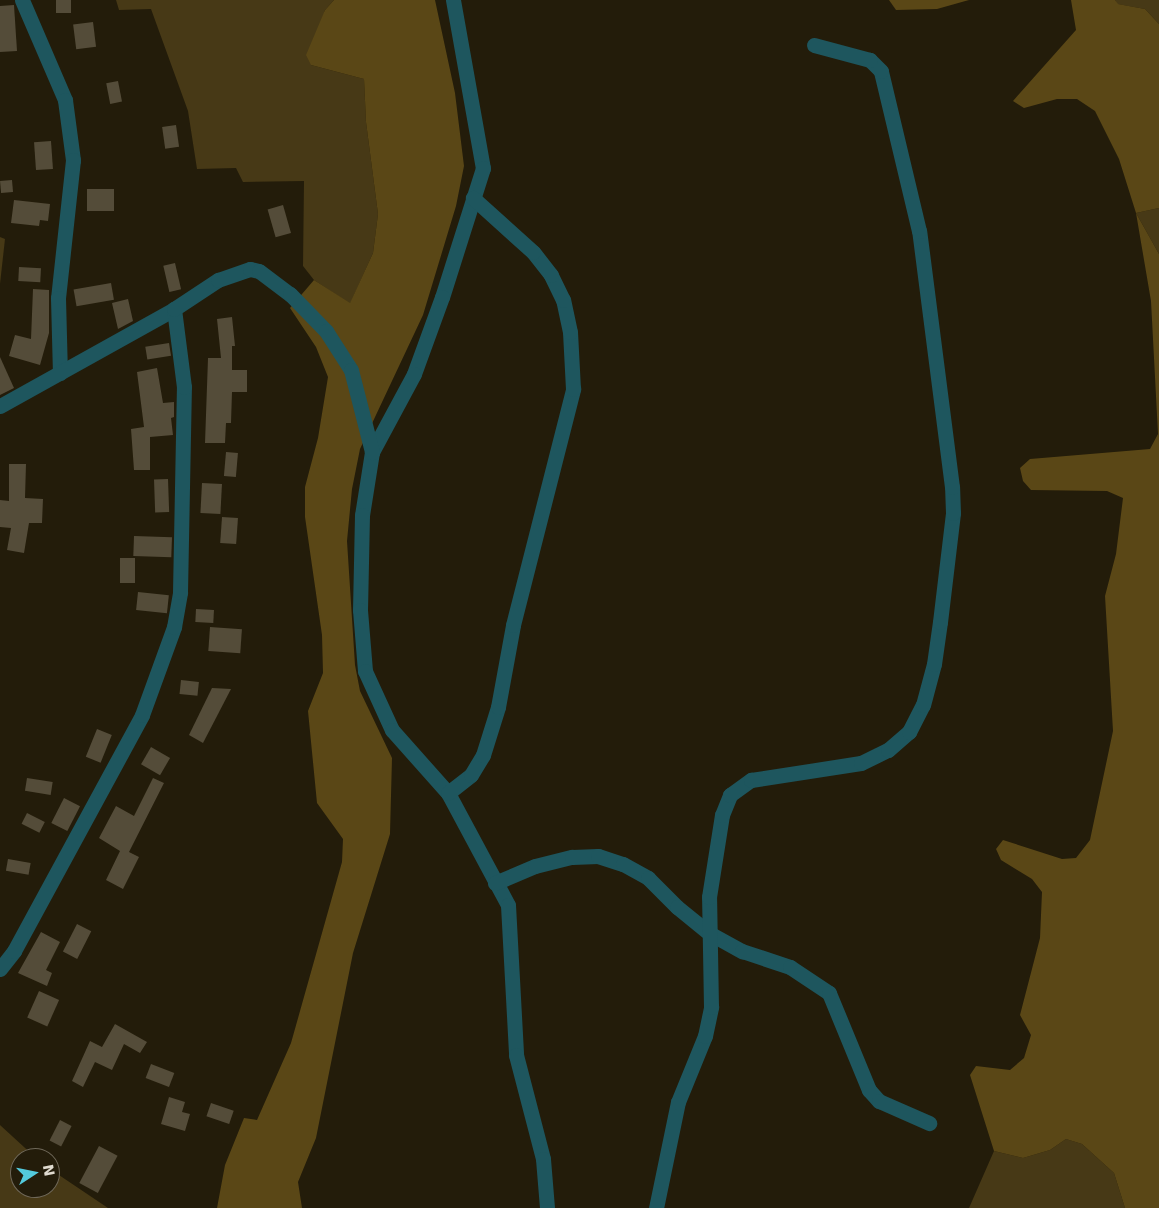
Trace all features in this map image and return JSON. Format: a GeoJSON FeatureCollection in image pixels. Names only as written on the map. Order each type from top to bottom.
{"type":"FeatureCollection","features":[{"type":"Feature","properties":{"kind":"street"},"geometry":{"type":"LineString","coordinates":[[22,0],[65,100],[73,160],[58,298],[60,373]]}},
{"type":"Feature","properties":{"kind":"street"},"geometry":{"type":"LineString","coordinates":[[453,0],[482,168],[414,374],[372,452],[362,525],[360,610],[365,671],[392,730],[448,793],[508,906],[516,1055],[543,1159],[547,1208]]}},
{"type":"Feature","properties":{"kind":"street"},"geometry":{"type":"LineString","coordinates":[[656,1208],[678,1102],[705,1036],[711,1007],[713,970],[709,933],[713,858],[722,815],[730,795],[751,780],[861,763],[888,750],[909,732],[923,705],[934,664],[953,513],[927,276],[881,72],[870,60],[814,45]]}},
{"type":"Feature","properties":{"kind":"street"},"geometry":{"type":"LineString","coordinates":[[448,793],[471,775],[483,755],[498,707],[513,625],[573,389],[573,355],[568,324],[563,300],[551,276],[534,252],[473,198]]}},
{"type":"Feature","properties":{"kind":"street"},"geometry":{"type":"LineString","coordinates":[[0,406],[174,309],[218,280],[250,269],[259,271],[290,294],[326,331],[351,370],[372,452]]}},
{"type":"Feature","properties":{"kind":"street"},"geometry":{"type":"LineString","coordinates":[[0,969],[14,951],[142,715],[174,627],[180,592],[184,397],[174,309]]}},
{"type":"Feature","properties":{"kind":"street"},"geometry":{"type":"LineString","coordinates":[[495,883],[535,866],[572,857],[598,856],[623,864],[648,878],[709,933],[742,951],[790,968],[829,993],[869,1090],[886,1105],[929,1123]]}},
{"type":"Feature","properties":{"kind":"shaded area"},"geometry":{"type":"Polygon","coordinates":[[[116,0],[334,0],[325,10],[311,65],[364,79],[366,122],[378,214],[373,253],[350,304],[314,280],[303,266],[304,181],[243,182],[236,168],[197,169],[188,111],[151,9],[119,10],[116,0]]]}},
{"type":"Feature","properties":{"kind":"shaded area"},"geometry":{"type":"Polygon","coordinates":[[[334,0],[435,0],[455,93],[464,166],[456,206],[423,315],[360,449],[352,489],[347,541],[355,665],[360,691],[392,758],[390,834],[353,953],[316,1138],[298,1182],[302,1208],[217,1208],[225,1165],[244,1118],[257,1120],[291,1043],[342,862],[343,839],[317,803],[308,711],[323,673],[322,635],[305,517],[305,487],[318,438],[328,377],[316,347],[290,308],[314,280],[350,303],[373,253],[378,214],[366,122],[364,79],[311,65],[306,55],[325,10],[334,0]]]}},
{"type":"Feature","properties":{"kind":"shaded area"},"geometry":{"type":"Polygon","coordinates":[[[889,0],[969,0],[937,9],[896,10],[889,0]]]}},
{"type":"Feature","properties":{"kind":"shaded area"},"geometry":{"type":"Polygon","coordinates":[[[1071,0],[1115,0],[1118,4],[1145,9],[1159,24],[1159,208],[1136,213],[1119,159],[1095,111],[1077,99],[1057,99],[1024,108],[1013,101],[1076,30],[1071,0]]]}},
{"type":"Feature","properties":{"kind":"shaded area"},"geometry":{"type":"Polygon","coordinates":[[[1115,0],[1159,0],[1159,24],[1145,9],[1117,4],[1115,0]]]}},
{"type":"Feature","properties":{"kind":"shaded area"},"geometry":{"type":"Polygon","coordinates":[[[1159,208],[1159,254],[1136,213],[1159,208]]]}},
{"type":"Feature","properties":{"kind":"shaded area"},"geometry":{"type":"Polygon","coordinates":[[[1136,213],[1159,254],[1159,1208],[1125,1208],[1114,1173],[1082,1144],[1066,1139],[1050,1150],[1023,1158],[994,1151],[970,1075],[976,1066],[1010,1070],[1024,1058],[1031,1035],[1020,1015],[1040,938],[1042,892],[1032,879],[1001,860],[996,849],[1003,840],[1062,859],[1076,858],[1090,840],[1113,731],[1105,596],[1116,554],[1123,498],[1107,491],[1031,490],[1023,481],[1020,468],[1030,459],[1150,449],[1158,434],[1151,301],[1136,213]]]}},
{"type":"Feature","properties":{"kind":"shaded area"},"geometry":{"type":"Polygon","coordinates":[[[0,237],[5,239],[0,284],[0,237]]]}},
{"type":"Feature","properties":{"kind":"shaded area"},"geometry":{"type":"Polygon","coordinates":[[[0,1125],[25,1148],[10,1148],[10,1198],[60,1198],[60,1176],[108,1208],[0,1208],[0,1125]]]}},
{"type":"Feature","properties":{"kind":"shaded area"},"geometry":{"type":"Polygon","coordinates":[[[1066,1139],[1082,1144],[1114,1173],[1125,1208],[969,1208],[994,1151],[1023,1158],[1050,1150],[1066,1139]]]}},
{"type":"Feature","properties":{"kind":"building"},"geometry":{"type":"Polygon","coordinates":[[[56,0],[71,0],[71,13],[56,13],[56,0]]]}},
{"type":"Feature","properties":{"kind":"building"},"geometry":{"type":"Polygon","coordinates":[[[14,5],[17,51],[0,52],[0,6],[14,5]]]}},
{"type":"Feature","properties":{"kind":"building"},"geometry":{"type":"Polygon","coordinates":[[[93,22],[96,47],[76,49],[73,24],[93,22]]]}},
{"type":"Feature","properties":{"kind":"building"},"geometry":{"type":"Polygon","coordinates":[[[118,81],[122,102],[110,104],[106,83],[118,81]]]}},
{"type":"Feature","properties":{"kind":"building"},"geometry":{"type":"Polygon","coordinates":[[[176,125],[179,147],[165,149],[162,127],[176,125]]]}},
{"type":"Feature","properties":{"kind":"building"},"geometry":{"type":"Polygon","coordinates":[[[51,141],[53,169],[36,170],[34,142],[51,141]]]}},
{"type":"Feature","properties":{"kind":"building"},"geometry":{"type":"Polygon","coordinates":[[[12,180],[13,192],[1,193],[0,181],[12,180]]]}},
{"type":"Feature","properties":{"kind":"building"},"geometry":{"type":"Polygon","coordinates":[[[87,189],[114,189],[114,211],[87,211],[87,189]]]}},
{"type":"Feature","properties":{"kind":"building"},"geometry":{"type":"Polygon","coordinates":[[[14,200],[50,204],[48,221],[40,220],[39,226],[11,223],[14,200]]]}},
{"type":"Feature","properties":{"kind":"building"},"geometry":{"type":"Polygon","coordinates":[[[283,205],[291,233],[276,237],[268,209],[283,205]]]}},
{"type":"Feature","properties":{"kind":"building"},"geometry":{"type":"Polygon","coordinates":[[[175,263],[181,289],[169,292],[163,266],[175,263]]]}},
{"type":"Feature","properties":{"kind":"building"},"geometry":{"type":"Polygon","coordinates":[[[19,267],[41,268],[40,282],[18,281],[19,267]]]}},
{"type":"Feature","properties":{"kind":"building"},"geometry":{"type":"Polygon","coordinates":[[[111,283],[114,300],[77,306],[74,290],[111,283]]]}},
{"type":"Feature","properties":{"kind":"building"},"geometry":{"type":"Polygon","coordinates":[[[33,289],[49,290],[49,333],[40,365],[9,356],[15,335],[31,339],[33,289]]]}},
{"type":"Feature","properties":{"kind":"building"},"geometry":{"type":"Polygon","coordinates":[[[128,299],[133,321],[118,329],[112,303],[128,299]]]}},
{"type":"Feature","properties":{"kind":"building"},"geometry":{"type":"Polygon","coordinates":[[[232,317],[235,346],[232,346],[232,370],[247,370],[247,392],[232,392],[231,423],[226,423],[225,443],[205,443],[208,358],[221,358],[217,319],[232,317]]]}},
{"type":"Feature","properties":{"kind":"building"},"geometry":{"type":"Polygon","coordinates":[[[169,343],[171,356],[147,360],[145,347],[169,343]]]}},
{"type":"Feature","properties":{"kind":"building"},"geometry":{"type":"Polygon","coordinates":[[[0,357],[14,388],[0,395],[0,357]]]}},
{"type":"Feature","properties":{"kind":"building"},"geometry":{"type":"Polygon","coordinates":[[[157,368],[163,403],[174,402],[174,417],[171,418],[173,435],[150,437],[150,470],[134,470],[131,429],[144,427],[137,372],[157,368]]]}},
{"type":"Feature","properties":{"kind":"building"},"geometry":{"type":"Polygon","coordinates":[[[226,452],[238,453],[236,477],[224,476],[226,452]]]}},
{"type":"Feature","properties":{"kind":"building"},"geometry":{"type":"Polygon","coordinates":[[[9,464],[26,464],[25,498],[43,499],[42,523],[29,523],[24,553],[7,550],[11,528],[0,527],[0,500],[9,501],[9,464]]]}},
{"type":"Feature","properties":{"kind":"building"},"geometry":{"type":"Polygon","coordinates":[[[154,479],[168,479],[169,512],[155,512],[154,479]]]}},
{"type":"Feature","properties":{"kind":"building"},"geometry":{"type":"Polygon","coordinates":[[[202,483],[222,484],[220,514],[200,513],[202,483]]]}},
{"type":"Feature","properties":{"kind":"building"},"geometry":{"type":"Polygon","coordinates":[[[222,517],[238,518],[236,544],[220,543],[222,517]]]}},
{"type":"Feature","properties":{"kind":"building"},"geometry":{"type":"Polygon","coordinates":[[[134,536],[172,537],[171,557],[133,556],[134,536]]]}},
{"type":"Feature","properties":{"kind":"building"},"geometry":{"type":"Polygon","coordinates":[[[120,558],[135,558],[135,583],[120,583],[120,558]]]}},
{"type":"Feature","properties":{"kind":"building"},"geometry":{"type":"Polygon","coordinates":[[[138,592],[169,595],[167,613],[136,610],[138,592]]]}},
{"type":"Feature","properties":{"kind":"building"},"geometry":{"type":"Polygon","coordinates":[[[196,609],[214,610],[213,623],[195,622],[196,609]]]}},
{"type":"Feature","properties":{"kind":"building"},"geometry":{"type":"Polygon","coordinates":[[[210,627],[242,629],[240,653],[208,651],[210,627]]]}},
{"type":"Feature","properties":{"kind":"building"},"geometry":{"type":"Polygon","coordinates":[[[181,680],[199,682],[197,696],[180,694],[181,680]]]}},
{"type":"Feature","properties":{"kind":"building"},"geometry":{"type":"Polygon","coordinates":[[[212,688],[231,689],[203,743],[189,735],[212,688]]]}},
{"type":"Feature","properties":{"kind":"building"},"geometry":{"type":"Polygon","coordinates":[[[97,729],[112,735],[101,763],[86,757],[97,729]]]}},
{"type":"Feature","properties":{"kind":"building"},"geometry":{"type":"Polygon","coordinates":[[[151,747],[170,758],[160,775],[141,764],[151,747]]]}},
{"type":"Feature","properties":{"kind":"building"},"geometry":{"type":"Polygon","coordinates":[[[27,778],[53,782],[51,795],[25,791],[27,778]]]}},
{"type":"Feature","properties":{"kind":"building"},"geometry":{"type":"Polygon","coordinates":[[[153,778],[164,783],[129,852],[139,857],[123,889],[106,880],[120,851],[99,838],[116,806],[134,816],[153,778]]]}},
{"type":"Feature","properties":{"kind":"building"},"geometry":{"type":"Polygon","coordinates":[[[64,798],[80,806],[67,831],[51,823],[64,798]]]}},
{"type":"Feature","properties":{"kind":"building"},"geometry":{"type":"Polygon","coordinates":[[[27,813],[45,822],[39,833],[22,824],[27,813]]]}},
{"type":"Feature","properties":{"kind":"building"},"geometry":{"type":"Polygon","coordinates":[[[8,859],[31,863],[29,875],[6,871],[8,859]]]}},
{"type":"Feature","properties":{"kind":"building"},"geometry":{"type":"Polygon","coordinates":[[[77,924],[91,931],[77,959],[63,952],[77,924]]]}},
{"type":"Feature","properties":{"kind":"building"},"geometry":{"type":"Polygon","coordinates":[[[41,932],[60,942],[46,970],[52,973],[47,986],[18,973],[41,932]]]}},
{"type":"Feature","properties":{"kind":"building"},"geometry":{"type":"Polygon","coordinates":[[[39,991],[59,1000],[47,1026],[27,1017],[39,991]]]}},
{"type":"Feature","properties":{"kind":"building"},"geometry":{"type":"Polygon","coordinates":[[[115,1024],[147,1042],[140,1053],[124,1044],[112,1070],[95,1062],[83,1087],[72,1081],[90,1041],[102,1047],[115,1024]]]}},
{"type":"Feature","properties":{"kind":"building"},"geometry":{"type":"Polygon","coordinates":[[[151,1064],[174,1073],[169,1087],[146,1078],[151,1064]]]}},
{"type":"Feature","properties":{"kind":"building"},"geometry":{"type":"Polygon","coordinates":[[[169,1097],[185,1102],[182,1112],[190,1114],[185,1131],[161,1124],[169,1097]]]}},
{"type":"Feature","properties":{"kind":"building"},"geometry":{"type":"Polygon","coordinates":[[[211,1103],[234,1111],[229,1124],[206,1116],[211,1103]]]}},
{"type":"Feature","properties":{"kind":"building"},"geometry":{"type":"Polygon","coordinates":[[[60,1120],[72,1126],[61,1146],[50,1140],[60,1120]]]}},
{"type":"Feature","properties":{"kind":"building"},"geometry":{"type":"Polygon","coordinates":[[[99,1146],[118,1156],[98,1193],[79,1183],[99,1146]]]}}]}
